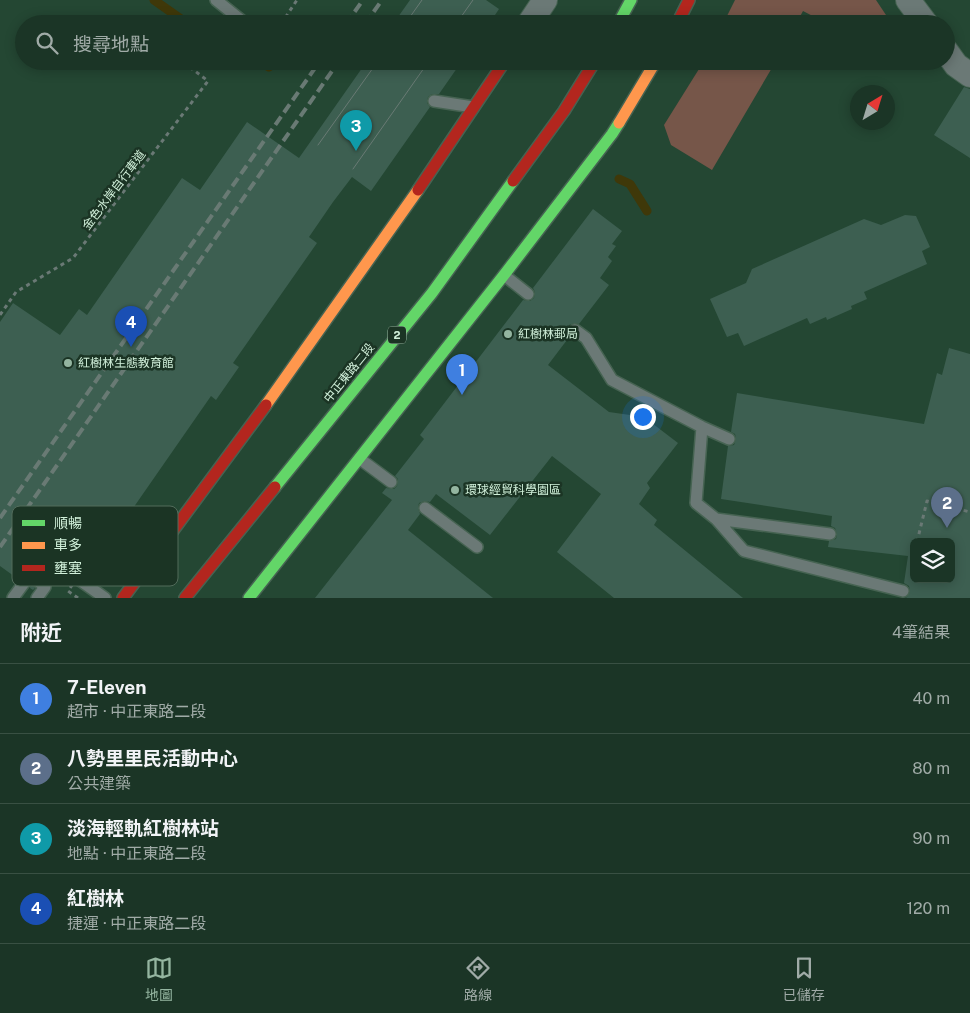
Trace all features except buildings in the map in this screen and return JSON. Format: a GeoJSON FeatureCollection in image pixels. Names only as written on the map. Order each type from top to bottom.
{"type":"FeatureCollection","features":[{"type":"Feature","properties":{"kind":"main road"},"geometry":{"type":"LineString","coordinates":[[623,15],[631,0]]}},
{"type":"Feature","properties":{"kind":"main road"},"geometry":{"type":"LineString","coordinates":[[682,15],[689,0]]}},
{"type":"Feature","properties":{"kind":"main road"},"geometry":{"type":"LineString","coordinates":[[178,524],[261,413],[499,70]]}},
{"type":"Feature","properties":{"kind":"main road","name":"中正東路二段"},"geometry":{"type":"LineString","coordinates":[[185,598],[432,293],[564,111],[589,70]]}},
{"type":"Feature","properties":{"kind":"main road"},"geometry":{"type":"LineString","coordinates":[[249,598],[504,275],[612,134],[651,70]]}},
{"type":"Feature","properties":{"kind":"main road"},"geometry":{"type":"LineString","coordinates":[[123,598],[132,586]]}},
{"type":"Feature","properties":{"kind":"street"},"geometry":{"type":"LineString","coordinates":[[535,15],[545,0]]}},
{"type":"Feature","properties":{"kind":"street"},"geometry":{"type":"LineString","coordinates":[[908,0],[919,15]]}},
{"type":"Feature","properties":{"kind":"street"},"geometry":{"type":"LineString","coordinates":[[955,64],[970,75]]}},
{"type":"Feature","properties":{"kind":"lane"},"geometry":{"type":"LineString","coordinates":[[216,0],[235,15]]}},
{"type":"Feature","properties":{"kind":"lane"},"geometry":{"type":"LineString","coordinates":[[434,101],[475,107]]}},
{"type":"Feature","properties":{"kind":"lane"},"geometry":{"type":"LineString","coordinates":[[504,275],[528,294]]}},
{"type":"Feature","properties":{"kind":"lane"},"geometry":{"type":"LineString","coordinates":[[575,330],[586,338],[612,380],[702,428],[730,439]]}},
{"type":"Feature","properties":{"kind":"lane"},"geometry":{"type":"LineString","coordinates":[[702,428],[696,502],[716,519],[744,551],[903,591]]}},
{"type":"Feature","properties":{"kind":"lane"},"geometry":{"type":"LineString","coordinates":[[360,459],[391,482]]}},
{"type":"Feature","properties":{"kind":"lane"},"geometry":{"type":"LineString","coordinates":[[425,508],[477,547]]}},
{"type":"Feature","properties":{"kind":"lane"},"geometry":{"type":"LineString","coordinates":[[716,519],[830,534]]}},
{"type":"Feature","properties":{"kind":"lane"},"geometry":{"type":"LineString","coordinates":[[37,598],[45,587],[44,586]]}},
{"type":"Feature","properties":{"kind":"lane"},"geometry":{"type":"LineString","coordinates":[[88,586],[105,598]]}},
{"type":"Feature","properties":{"kind":"path"},"geometry":{"type":"LineString","coordinates":[[287,15],[298,0]]}},
{"type":"Feature","properties":{"kind":"path","name":"金色水岸自行車道"},"geometry":{"type":"LineString","coordinates":[[0,315],[16,292],[73,258],[208,81],[194,70]]}},
{"type":"Feature","properties":{"kind":"path"},"geometry":{"type":"LineString","coordinates":[[918,538],[927,501],[970,512]]}},
{"type":"Feature","properties":{"kind":"path"},"geometry":{"type":"LineString","coordinates":[[71,586],[68,591],[78,598]]}},
{"type":"Feature","properties":{"kind":"shaded area"},"geometry":{"type":"Polygon","coordinates":[[[735,0],[876,0],[886,15],[811,15],[803,11],[801,15],[728,15],[735,0]]]}},
{"type":"Feature","properties":{"kind":"shaded area"},"geometry":{"type":"Polygon","coordinates":[[[698,70],[771,70],[712,170],[671,145],[664,125],[698,70]]]}},
{"type":"Feature","properties":{"kind":"waterway"},"geometry":{"type":"LineString","coordinates":[[154,0],[175,15]]}},
{"type":"Feature","properties":{"kind":"waterway"},"geometry":{"type":"LineString","coordinates":[[619,179],[630,184],[647,211]]}},
{"type":"Feature","properties":{"kind":"tram line"},"geometry":{"type":"LineString","coordinates":[[411,15],[422,0]]}},
{"type":"Feature","properties":{"kind":"tram line"},"geometry":{"type":"LineString","coordinates":[[462,15],[473,0]]}},
{"type":"Feature","properties":{"kind":"tram line"},"geometry":{"type":"LineString","coordinates":[[318,145],[372,70]]}},
{"type":"Feature","properties":{"kind":"tram line"},"geometry":{"type":"LineString","coordinates":[[353,169],[423,70]]}},
{"type":"Feature","properties":{"kind":"railway"},"geometry":{"type":"LineString","coordinates":[[352,15],[363,0]]}},
{"type":"Feature","properties":{"kind":"railway"},"geometry":{"type":"LineString","coordinates":[[371,15],[382,0]]}},
{"type":"Feature","properties":{"kind":"railway"},"geometry":{"type":"LineString","coordinates":[[0,518],[314,70]]}},
{"type":"Feature","properties":{"kind":"railway"},"geometry":{"type":"LineString","coordinates":[[29,506],[333,70]]}},
{"type":"Feature","properties":{"kind":"railway"},"geometry":{"type":"LineString","coordinates":[[0,547],[12,530]]}},
{"type":"Feature","properties":{"kind":"traffic: fast"},"geometry":{"type":"LineString","coordinates":[[623,15],[631,0]]}},
{"type":"Feature","properties":{"kind":"traffic: fast"},"geometry":{"type":"LineString","coordinates":[[249,598],[504,275],[619,123]]}},
{"type":"Feature","properties":{"kind":"traffic: fast"},"geometry":{"type":"LineString","coordinates":[[275,487],[432,293],[513,181]]}},
{"type":"Feature","properties":{"kind":"traffic: slow"},"geometry":{"type":"LineString","coordinates":[[619,123],[651,70]]}},
{"type":"Feature","properties":{"kind":"traffic: slow"},"geometry":{"type":"LineString","coordinates":[[266,405],[418,190]]}},
{"type":"Feature","properties":{"kind":"traffic: jam"},"geometry":{"type":"LineString","coordinates":[[682,15],[689,0]]}},
{"type":"Feature","properties":{"kind":"traffic: jam"},"geometry":{"type":"LineString","coordinates":[[418,190],[499,70]]}},
{"type":"Feature","properties":{"kind":"traffic: jam"},"geometry":{"type":"LineString","coordinates":[[513,181],[564,111],[589,70]]}},
{"type":"Feature","properties":{"kind":"traffic: jam"},"geometry":{"type":"LineString","coordinates":[[178,524],[266,405]]}},
{"type":"Feature","properties":{"kind":"traffic: jam"},"geometry":{"type":"LineString","coordinates":[[185,598],[275,487]]}},
{"type":"Feature","properties":{"kind":"traffic: jam"},"geometry":{"type":"LineString","coordinates":[[123,598],[132,586]]}},
{"type":"Feature","properties":{"kind":"place","name":"淡海輕軌紅樹林站"},"geometry":{"type":"Point","coordinates":[356,151]}},
{"type":"Feature","properties":{"kind":"place","name":"紅樹林郵局"},"geometry":{"type":"Point","coordinates":[508,334]}},
{"type":"Feature","properties":{"kind":"place","name":"紅樹林"},"geometry":{"type":"Point","coordinates":[131,347]}},
{"type":"Feature","properties":{"kind":"place","name":"紅樹林生態教育館"},"geometry":{"type":"Point","coordinates":[68,363]}},
{"type":"Feature","properties":{"kind":"place","name":"7-Eleven"},"geometry":{"type":"Point","coordinates":[462,395]}},
{"type":"Feature","properties":{"kind":"place","name":"環球經貿科學園區"},"geometry":{"type":"Point","coordinates":[455,490]}},
{"type":"Feature","properties":{"kind":"place","name":"八勢里里民活動中心"},"geometry":{"type":"Point","coordinates":[947,528]}}]}
